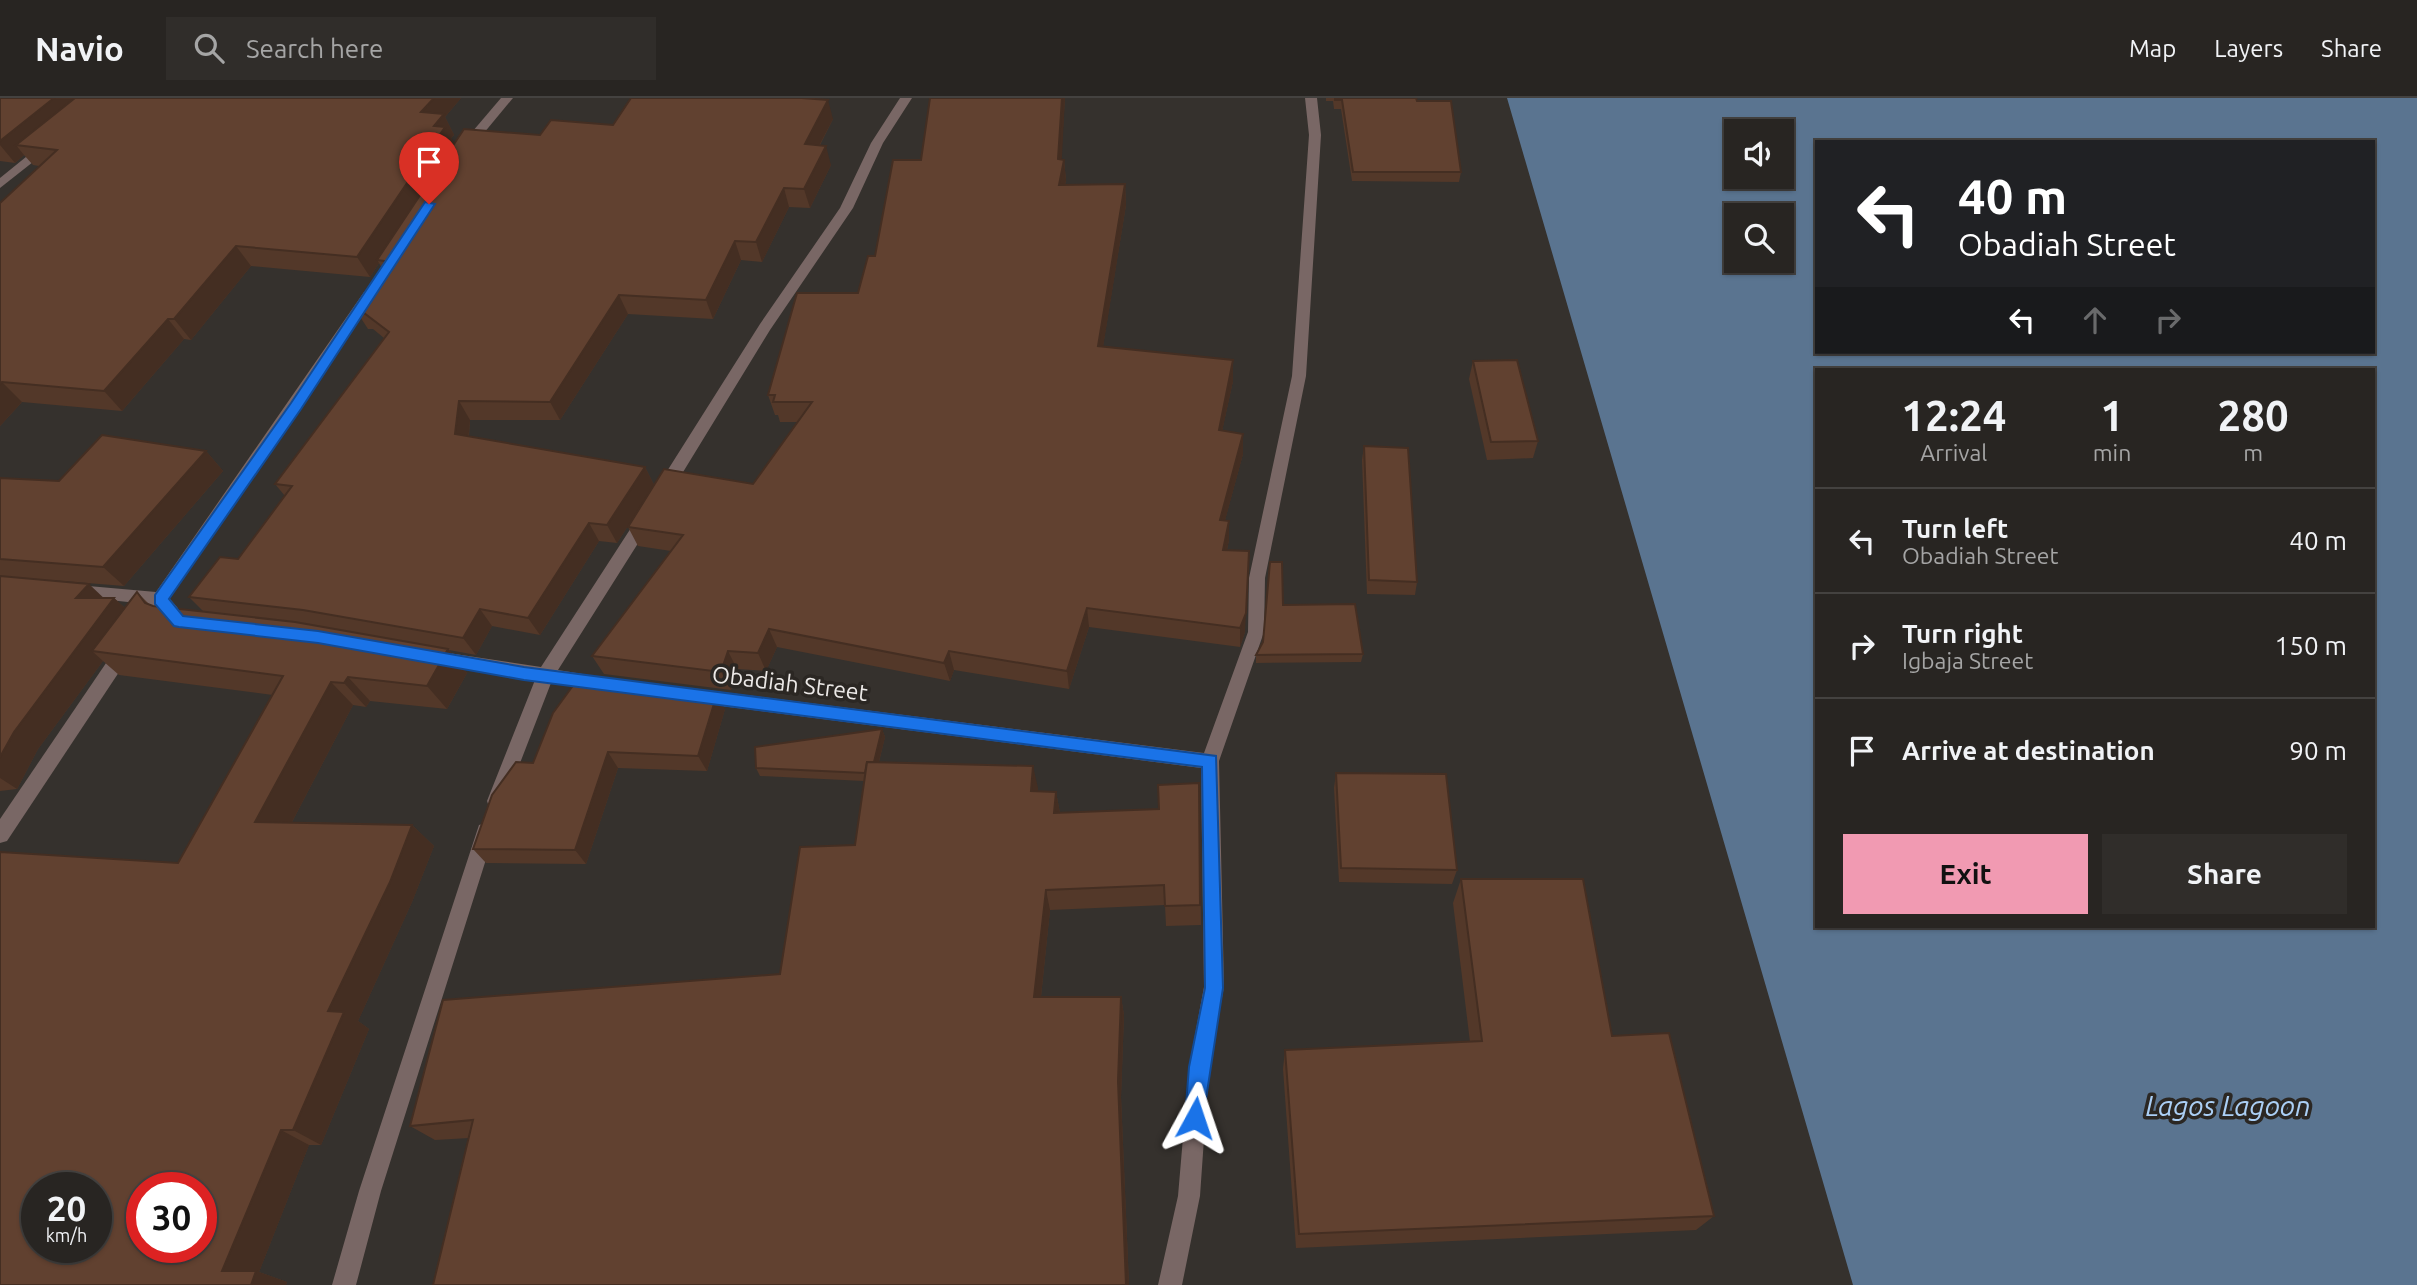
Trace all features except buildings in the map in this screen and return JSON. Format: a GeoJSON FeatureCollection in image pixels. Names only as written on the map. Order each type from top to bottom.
{"type":"FeatureCollection","features":[{"type":"Feature","properties":{"kind":"street"},"geometry":{"type":"LineString","coordinates":[[457,160],[471,138],[508,98]]}},
{"type":"Feature","properties":{"kind":"street"},"geometry":{"type":"LineString","coordinates":[[344,1285],[463,897],[518,740],[545,676],[765,327],[846,208],[877,143],[906,98]]}},
{"type":"Feature","properties":{"kind":"street"},"geometry":{"type":"LineString","coordinates":[[1170,1285],[1189,1196],[1199,1067],[1214,988],[1210,761],[1256,632],[1257,578],[1299,376],[1314,147],[1311,98]]}},
{"type":"Feature","properties":{"kind":"street"},"geometry":{"type":"LineString","coordinates":[[0,184],[60,136]]}},
{"type":"Feature","properties":{"kind":"street"},"geometry":{"type":"LineString","coordinates":[[0,835],[160,599],[296,406],[378,282]]}},
{"type":"Feature","properties":{"kind":"street"},"geometry":{"type":"LineString","coordinates":[[53,589],[160,599],[179,621],[207,624]]}},
{"type":"Feature","properties":{"kind":"street"},"geometry":{"type":"LineString","coordinates":[[414,654],[614,685]]}},
{"type":"Feature","properties":{"kind":"street","name":"Obadiah Street"},"geometry":{"type":"LineString","coordinates":[[683,694],[1210,761]]}},
{"type":"Feature","properties":{"kind":"water","name":"Lagos Lagoon"},"geometry":{"type":"Polygon","coordinates":[[[1507,98],[2417,98],[2417,1285],[1853,1285],[1507,98]]]}},
{"type":"Feature","properties":{"kind":"route"},"geometry":{"type":"LineString","coordinates":[[429,204],[296,406],[160,599],[179,621],[318,637],[524,674],[1210,761],[1214,988],[1199,1067],[1195,1118]]}}]}
